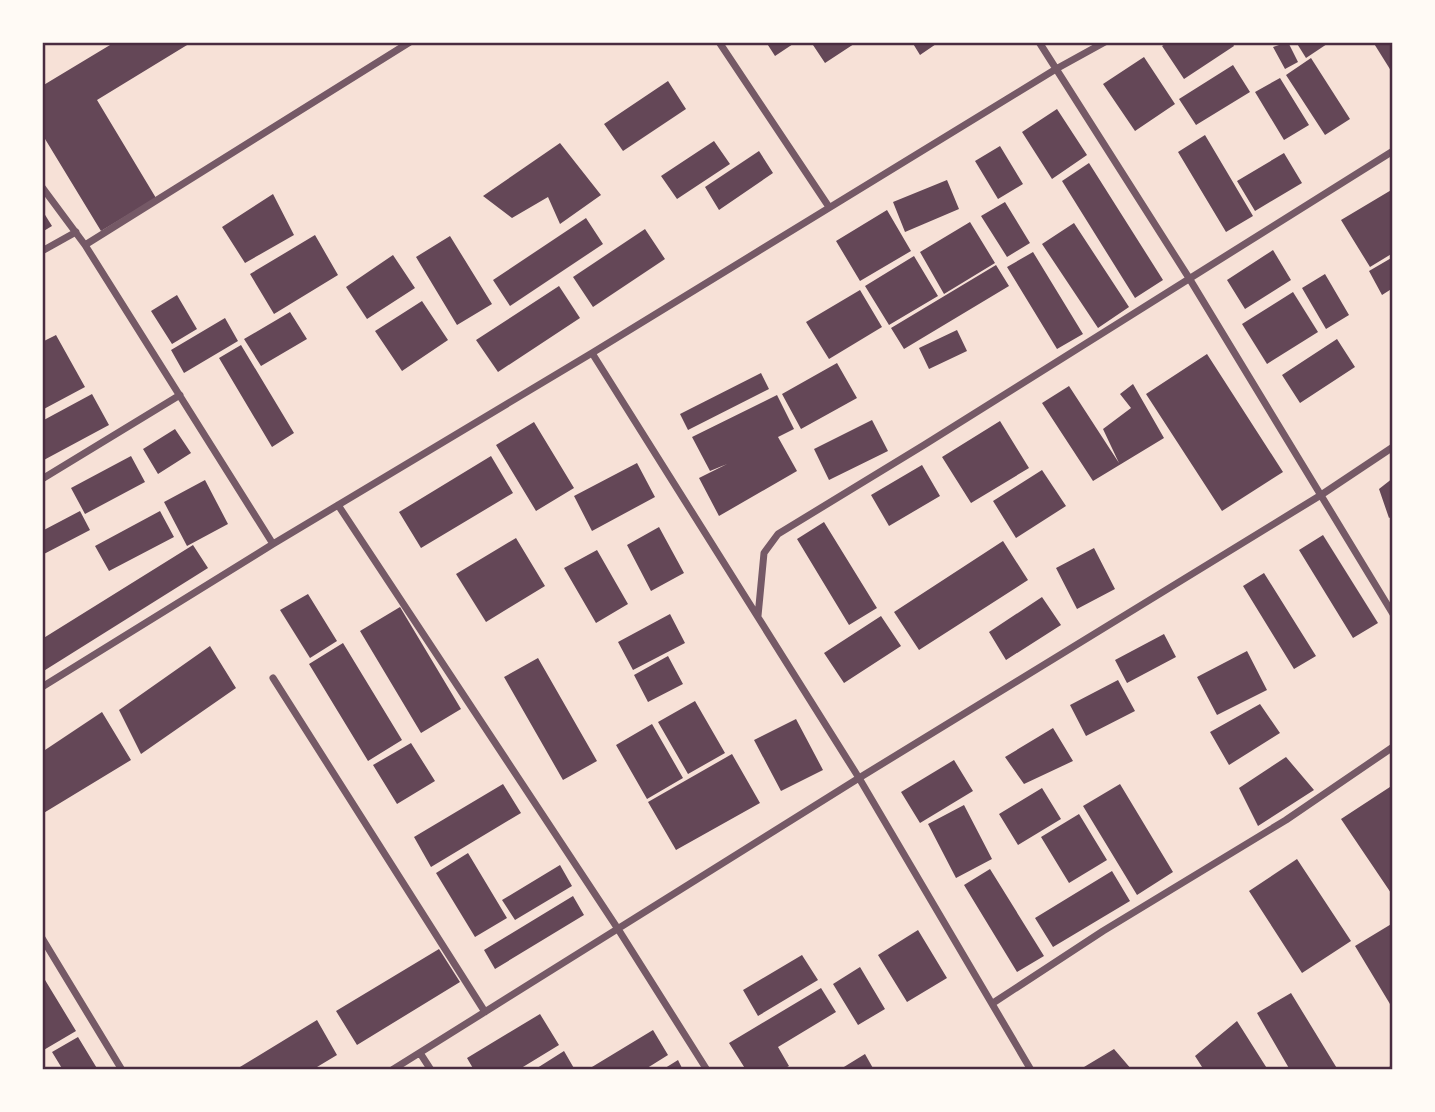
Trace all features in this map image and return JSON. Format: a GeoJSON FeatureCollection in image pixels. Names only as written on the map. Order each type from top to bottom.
{"type":"FeatureCollection","features":[{"type":"Feature","properties":{"kind":"street"},"geometry":{"type":"LineString","coordinates":[[85,245],[410,42]]}},
{"type":"Feature","properties":{"kind":"street"},"geometry":{"type":"LineString","coordinates":[[719,42],[829,207]]}},
{"type":"Feature","properties":{"kind":"street"},"geometry":{"type":"LineString","coordinates":[[1039,42],[1189,278],[1393,614]]}},
{"type":"Feature","properties":{"kind":"street"},"geometry":{"type":"LineString","coordinates":[[42,687],[273,544],[592,353],[1056,69],[1105,42]]}},
{"type":"Feature","properties":{"kind":"street"},"geometry":{"type":"LineString","coordinates":[[758,617],[764,553],[778,534],[1393,151]]}},
{"type":"Feature","properties":{"kind":"street"},"geometry":{"type":"LineString","coordinates":[[42,187],[85,245],[273,544]]}},
{"type":"Feature","properties":{"kind":"street"},"geometry":{"type":"LineString","coordinates":[[42,251],[76,232]]}},
{"type":"Feature","properties":{"kind":"street"},"geometry":{"type":"LineString","coordinates":[[592,353],[859,778],[1031,1070]]}},
{"type":"Feature","properties":{"kind":"street"},"geometry":{"type":"LineString","coordinates":[[42,479],[180,394]]}},
{"type":"Feature","properties":{"kind":"street"},"geometry":{"type":"LineString","coordinates":[[392,1070],[859,778],[1321,495],[1393,447]]}},
{"type":"Feature","properties":{"kind":"street"},"geometry":{"type":"LineString","coordinates":[[338,505],[618,929],[706,1070]]}},
{"type":"Feature","properties":{"kind":"street"},"geometry":{"type":"LineString","coordinates":[[273,678],[485,1012]]}},
{"type":"Feature","properties":{"kind":"street"},"geometry":{"type":"LineString","coordinates":[[993,1003],[1103,931],[1286,820],[1393,747]]}},
{"type":"Feature","properties":{"kind":"street"},"geometry":{"type":"LineString","coordinates":[[42,938],[122,1070]]}},
{"type":"Feature","properties":{"kind":"street"},"geometry":{"type":"LineString","coordinates":[[420,1053],[430,1070]]}},
{"type":"Feature","properties":{"kind":"building"},"geometry":{"type":"Polygon","coordinates":[[[115,42],[192,42],[97,100],[156,198],[101,231],[42,134],[42,86],[115,42]]]}},
{"type":"Feature","properties":{"kind":"building"},"geometry":{"type":"Polygon","coordinates":[[[766,42],[796,42],[775,56],[766,42]]]}},
{"type":"Feature","properties":{"kind":"building"},"geometry":{"type":"Polygon","coordinates":[[[811,42],[857,42],[825,63],[811,42]]]}},
{"type":"Feature","properties":{"kind":"building"},"geometry":{"type":"Polygon","coordinates":[[[912,42],[939,42],[920,55],[912,42]]]}},
{"type":"Feature","properties":{"kind":"building"},"geometry":{"type":"Polygon","coordinates":[[[1168,42],[1232,42],[1234,46],[1184,79],[1162,46],[1168,42]]]}},
{"type":"Feature","properties":{"kind":"building"},"geometry":{"type":"Polygon","coordinates":[[[1288,42],[1298,62],[1285,69],[1273,47],[1288,42]]]}},
{"type":"Feature","properties":{"kind":"building"},"geometry":{"type":"Polygon","coordinates":[[[1296,42],[1330,42],[1306,58],[1296,42]]]}},
{"type":"Feature","properties":{"kind":"building"},"geometry":{"type":"Polygon","coordinates":[[[1373,42],[1393,42],[1393,74],[1373,42]]]}},
{"type":"Feature","properties":{"kind":"building"},"geometry":{"type":"Polygon","coordinates":[[[1144,57],[1175,104],[1135,131],[1103,84],[1144,57]]]}},
{"type":"Feature","properties":{"kind":"building"},"geometry":{"type":"Polygon","coordinates":[[[1311,58],[1350,119],[1325,135],[1286,75],[1311,58]]]}},
{"type":"Feature","properties":{"kind":"building"},"geometry":{"type":"Polygon","coordinates":[[[1233,65],[1250,92],[1196,125],[1179,99],[1233,65]]]}},
{"type":"Feature","properties":{"kind":"building"},"geometry":{"type":"Polygon","coordinates":[[[1280,78],[1309,125],[1284,140],[1255,92],[1280,78]]]}},
{"type":"Feature","properties":{"kind":"building"},"geometry":{"type":"Polygon","coordinates":[[[668,81],[686,109],[623,151],[604,124],[668,81]]]}},
{"type":"Feature","properties":{"kind":"building"},"geometry":{"type":"Polygon","coordinates":[[[1057,109],[1087,155],[1052,179],[1022,132],[1057,109]]]}},
{"type":"Feature","properties":{"kind":"building"},"geometry":{"type":"Polygon","coordinates":[[[1205,135],[1253,216],[1226,232],[1178,152],[1205,135]]]}},
{"type":"Feature","properties":{"kind":"building"},"geometry":{"type":"Polygon","coordinates":[[[714,141],[730,164],[677,199],[661,176],[714,141]]]}},
{"type":"Feature","properties":{"kind":"building"},"geometry":{"type":"Polygon","coordinates":[[[560,143],[601,195],[560,224],[548,197],[512,218],[483,196],[560,143]]]}},
{"type":"Feature","properties":{"kind":"building"},"geometry":{"type":"Polygon","coordinates":[[[1000,146],[1023,184],[998,199],[975,161],[1000,146]]]}},
{"type":"Feature","properties":{"kind":"building"},"geometry":{"type":"Polygon","coordinates":[[[759,151],[773,173],[719,210],[705,187],[759,151]]]}},
{"type":"Feature","properties":{"kind":"building"},"geometry":{"type":"Polygon","coordinates":[[[1284,153],[1302,183],[1255,211],[1237,181],[1284,153]]]}},
{"type":"Feature","properties":{"kind":"building"},"geometry":{"type":"Polygon","coordinates":[[[1089,163],[1163,280],[1135,298],[1062,181],[1089,163]]]}},
{"type":"Feature","properties":{"kind":"building"},"geometry":{"type":"Polygon","coordinates":[[[947,180],[959,209],[905,232],[893,202],[947,180]]]}},
{"type":"Feature","properties":{"kind":"building"},"geometry":{"type":"Polygon","coordinates":[[[1393,189],[1393,253],[1370,267],[1341,220],[1393,189]]]}},
{"type":"Feature","properties":{"kind":"building"},"geometry":{"type":"Polygon","coordinates":[[[273,194],[294,235],[245,263],[222,227],[273,194]]]}},
{"type":"Feature","properties":{"kind":"building"},"geometry":{"type":"Polygon","coordinates":[[[1005,202],[1030,243],[1007,257],[981,216],[1005,202]]]}},
{"type":"Feature","properties":{"kind":"building"},"geometry":{"type":"Polygon","coordinates":[[[42,210],[52,226],[42,232],[42,210]]]}},
{"type":"Feature","properties":{"kind":"building"},"geometry":{"type":"Polygon","coordinates":[[[887,210],[911,251],[860,281],[836,241],[887,210]]]}},
{"type":"Feature","properties":{"kind":"building"},"geometry":{"type":"Polygon","coordinates":[[[586,218],[603,244],[510,306],[493,280],[586,218]]]}},
{"type":"Feature","properties":{"kind":"building"},"geometry":{"type":"Polygon","coordinates":[[[970,222],[995,263],[944,294],[920,252],[970,222]]]}},
{"type":"Feature","properties":{"kind":"building"},"geometry":{"type":"Polygon","coordinates":[[[1074,223],[1129,307],[1098,328],[1042,244],[1074,223]]]}},
{"type":"Feature","properties":{"kind":"building"},"geometry":{"type":"Polygon","coordinates":[[[645,229],[665,259],[593,307],[573,277],[645,229]]]}},
{"type":"Feature","properties":{"kind":"building"},"geometry":{"type":"Polygon","coordinates":[[[315,235],[338,275],[274,314],[250,274],[315,235]]]}},
{"type":"Feature","properties":{"kind":"building"},"geometry":{"type":"Polygon","coordinates":[[[450,236],[492,304],[457,325],[416,257],[450,236]]]}},
{"type":"Feature","properties":{"kind":"building"},"geometry":{"type":"Polygon","coordinates":[[[1273,250],[1291,280],[1245,309],[1227,280],[1273,250]]]}},
{"type":"Feature","properties":{"kind":"building"},"geometry":{"type":"Polygon","coordinates":[[[1033,252],[1083,334],[1057,349],[1007,267],[1033,252]]]}},
{"type":"Feature","properties":{"kind":"building"},"geometry":{"type":"Polygon","coordinates":[[[393,255],[415,288],[367,319],[346,287],[393,255]]]}},
{"type":"Feature","properties":{"kind":"building"},"geometry":{"type":"Polygon","coordinates":[[[914,256],[938,296],[889,325],[865,286],[914,256]]]}},
{"type":"Feature","properties":{"kind":"building"},"geometry":{"type":"Polygon","coordinates":[[[1393,257],[1393,288],[1382,295],[1369,271],[1393,257]]]}},
{"type":"Feature","properties":{"kind":"building"},"geometry":{"type":"Polygon","coordinates":[[[996,265],[1009,286],[904,349],[891,328],[996,265]]]}},
{"type":"Feature","properties":{"kind":"building"},"geometry":{"type":"Polygon","coordinates":[[[1325,274],[1349,315],[1326,329],[1302,288],[1325,274]]]}},
{"type":"Feature","properties":{"kind":"building"},"geometry":{"type":"Polygon","coordinates":[[[559,286],[580,318],[498,372],[476,340],[559,286]]]}},
{"type":"Feature","properties":{"kind":"building"},"geometry":{"type":"Polygon","coordinates":[[[860,290],[882,327],[829,359],[806,322],[860,290]]]}},
{"type":"Feature","properties":{"kind":"building"},"geometry":{"type":"Polygon","coordinates":[[[1293,292],[1318,332],[1267,364],[1242,324],[1293,292]]]}},
{"type":"Feature","properties":{"kind":"building"},"geometry":{"type":"Polygon","coordinates":[[[177,295],[197,329],[172,344],[151,311],[177,295]]]}},
{"type":"Feature","properties":{"kind":"building"},"geometry":{"type":"Polygon","coordinates":[[[422,301],[448,340],[402,371],[375,331],[422,301]]]}},
{"type":"Feature","properties":{"kind":"building"},"geometry":{"type":"Polygon","coordinates":[[[290,312],[307,339],[261,366],[244,339],[290,312]]]}},
{"type":"Feature","properties":{"kind":"building"},"geometry":{"type":"Polygon","coordinates":[[[225,318],[238,341],[184,373],[171,350],[225,318]]]}},
{"type":"Feature","properties":{"kind":"building"},"geometry":{"type":"Polygon","coordinates":[[[957,330],[967,351],[929,369],[919,348],[957,330]]]}},
{"type":"Feature","properties":{"kind":"building"},"geometry":{"type":"Polygon","coordinates":[[[56,335],[85,387],[42,410],[42,342],[56,335]]]}},
{"type":"Feature","properties":{"kind":"building"},"geometry":{"type":"Polygon","coordinates":[[[1337,339],[1355,367],[1300,403],[1282,375],[1337,339]]]}},
{"type":"Feature","properties":{"kind":"building"},"geometry":{"type":"Polygon","coordinates":[[[241,345],[294,433],[272,447],[219,358],[241,345]]]}},
{"type":"Feature","properties":{"kind":"building"},"geometry":{"type":"Polygon","coordinates":[[[1207,354],[1283,472],[1222,511],[1146,394],[1207,354]]]}},
{"type":"Feature","properties":{"kind":"building"},"geometry":{"type":"Polygon","coordinates":[[[837,363],[857,398],[801,429],[782,394],[837,363]]]}},
{"type":"Feature","properties":{"kind":"building"},"geometry":{"type":"Polygon","coordinates":[[[761,373],[769,389],[688,430],[680,414],[761,373]]]}},
{"type":"Feature","properties":{"kind":"building"},"geometry":{"type":"Polygon","coordinates":[[[1133,384],[1164,438],[1093,481],[1042,403],[1069,386],[1119,463],[1103,429],[1131,408],[1120,394],[1133,384]]]}},
{"type":"Feature","properties":{"kind":"building"},"geometry":{"type":"Polygon","coordinates":[[[92,394],[109,425],[42,461],[42,421],[92,394]]]}},
{"type":"Feature","properties":{"kind":"building"},"geometry":{"type":"Polygon","coordinates":[[[777,395],[794,429],[778,437],[797,471],[719,516],[699,478],[727,464],[710,471],[692,437],[777,395]]]}},
{"type":"Feature","properties":{"kind":"building"},"geometry":{"type":"Polygon","coordinates":[[[872,420],[888,451],[829,480],[814,449],[872,420]]]}},
{"type":"Feature","properties":{"kind":"building"},"geometry":{"type":"Polygon","coordinates":[[[1000,421],[1029,468],[971,503],[942,457],[1000,421]]]}},
{"type":"Feature","properties":{"kind":"building"},"geometry":{"type":"Polygon","coordinates":[[[534,422],[574,488],[536,511],[496,445],[534,422]]]}},
{"type":"Feature","properties":{"kind":"building"},"geometry":{"type":"Polygon","coordinates":[[[175,429],[191,453],[158,474],[143,449],[175,429]]]}},
{"type":"Feature","properties":{"kind":"building"},"geometry":{"type":"Polygon","coordinates":[[[131,456],[145,482],[85,514],[71,488],[131,456]]]}},
{"type":"Feature","properties":{"kind":"building"},"geometry":{"type":"Polygon","coordinates":[[[491,456],[513,493],[421,548],[399,512],[491,456]]]}},
{"type":"Feature","properties":{"kind":"building"},"geometry":{"type":"Polygon","coordinates":[[[637,463],[655,497],[592,531],[574,496],[637,463]]]}},
{"type":"Feature","properties":{"kind":"building"},"geometry":{"type":"Polygon","coordinates":[[[922,465],[940,496],[889,526],[871,495],[922,465]]]}},
{"type":"Feature","properties":{"kind":"building"},"geometry":{"type":"Polygon","coordinates":[[[1042,470],[1066,506],[1016,538],[993,501],[1042,470]]]}},
{"type":"Feature","properties":{"kind":"building"},"geometry":{"type":"Polygon","coordinates":[[[1393,478],[1393,516],[1389,518],[1379,489],[1393,478]]]}},
{"type":"Feature","properties":{"kind":"building"},"geometry":{"type":"Polygon","coordinates":[[[205,480],[228,524],[187,546],[164,502],[205,480]]]}},
{"type":"Feature","properties":{"kind":"building"},"geometry":{"type":"Polygon","coordinates":[[[80,511],[90,530],[42,555],[42,531],[80,511]]]}},
{"type":"Feature","properties":{"kind":"building"},"geometry":{"type":"Polygon","coordinates":[[[160,511],[174,537],[109,571],[95,546],[160,511]]]}},
{"type":"Feature","properties":{"kind":"building"},"geometry":{"type":"Polygon","coordinates":[[[824,522],[877,608],[849,625],[797,539],[824,522]]]}},
{"type":"Feature","properties":{"kind":"building"},"geometry":{"type":"Polygon","coordinates":[[[659,527],[684,573],[651,591],[627,545],[659,527]]]}},
{"type":"Feature","properties":{"kind":"building"},"geometry":{"type":"Polygon","coordinates":[[[1323,535],[1378,623],[1353,638],[1299,550],[1323,535]]]}},
{"type":"Feature","properties":{"kind":"building"},"geometry":{"type":"Polygon","coordinates":[[[516,538],[545,586],[486,622],[456,574],[516,538]]]}},
{"type":"Feature","properties":{"kind":"building"},"geometry":{"type":"Polygon","coordinates":[[[1003,541],[1028,580],[919,650],[894,612],[1003,541]]]}},
{"type":"Feature","properties":{"kind":"building"},"geometry":{"type":"Polygon","coordinates":[[[193,545],[208,568],[42,672],[42,639],[193,545]]]}},
{"type":"Feature","properties":{"kind":"building"},"geometry":{"type":"Polygon","coordinates":[[[1094,548],[1115,589],[1077,609],[1056,568],[1094,548]]]}},
{"type":"Feature","properties":{"kind":"building"},"geometry":{"type":"Polygon","coordinates":[[[597,550],[628,604],[596,623],[564,568],[597,550]]]}},
{"type":"Feature","properties":{"kind":"building"},"geometry":{"type":"Polygon","coordinates":[[[1264,573],[1316,656],[1294,669],[1243,586],[1264,573]]]}},
{"type":"Feature","properties":{"kind":"building"},"geometry":{"type":"Polygon","coordinates":[[[308,594],[337,641],[310,658],[280,610],[308,594]]]}},
{"type":"Feature","properties":{"kind":"building"},"geometry":{"type":"Polygon","coordinates":[[[1042,597],[1061,625],[1006,660],[989,632],[1042,597]]]}},
{"type":"Feature","properties":{"kind":"building"},"geometry":{"type":"Polygon","coordinates":[[[400,607],[461,709],[421,733],[360,631],[400,607]]]}},
{"type":"Feature","properties":{"kind":"building"},"geometry":{"type":"Polygon","coordinates":[[[670,614],[685,643],[633,670],[618,642],[670,614]]]}},
{"type":"Feature","properties":{"kind":"building"},"geometry":{"type":"Polygon","coordinates":[[[881,616],[901,646],[844,683],[824,653],[881,616]]]}},
{"type":"Feature","properties":{"kind":"building"},"geometry":{"type":"Polygon","coordinates":[[[1164,634],[1176,657],[1127,683],[1115,660],[1164,634]]]}},
{"type":"Feature","properties":{"kind":"building"},"geometry":{"type":"Polygon","coordinates":[[[343,643],[402,740],[368,761],[309,664],[343,643]]]}},
{"type":"Feature","properties":{"kind":"building"},"geometry":{"type":"Polygon","coordinates":[[[210,646],[236,688],[141,754],[119,710],[210,646]]]}},
{"type":"Feature","properties":{"kind":"building"},"geometry":{"type":"Polygon","coordinates":[[[1247,651],[1267,690],[1217,715],[1197,677],[1247,651]]]}},
{"type":"Feature","properties":{"kind":"building"},"geometry":{"type":"Polygon","coordinates":[[[668,656],[683,684],[648,702],[634,675],[668,656]]]}},
{"type":"Feature","properties":{"kind":"building"},"geometry":{"type":"Polygon","coordinates":[[[538,658],[597,761],[563,780],[504,677],[538,658]]]}},
{"type":"Feature","properties":{"kind":"building"},"geometry":{"type":"Polygon","coordinates":[[[1118,680],[1135,711],[1086,736],[1070,705],[1118,680]]]}},
{"type":"Feature","properties":{"kind":"building"},"geometry":{"type":"Polygon","coordinates":[[[695,701],[725,753],[688,774],[658,722],[695,701]]]}},
{"type":"Feature","properties":{"kind":"building"},"geometry":{"type":"Polygon","coordinates":[[[1260,704],[1280,733],[1229,765],[1210,732],[1260,704]]]}},
{"type":"Feature","properties":{"kind":"building"},"geometry":{"type":"Polygon","coordinates":[[[102,712],[131,760],[42,814],[42,752],[102,712]]]}},
{"type":"Feature","properties":{"kind":"building"},"geometry":{"type":"Polygon","coordinates":[[[796,719],[823,770],[781,791],[754,740],[796,719]]]}},
{"type":"Feature","properties":{"kind":"building"},"geometry":{"type":"Polygon","coordinates":[[[652,724],[683,778],[647,799],[616,745],[652,724]]]}},
{"type":"Feature","properties":{"kind":"building"},"geometry":{"type":"Polygon","coordinates":[[[1053,728],[1073,761],[1024,784],[1005,757],[1053,728]]]}},
{"type":"Feature","properties":{"kind":"building"},"geometry":{"type":"Polygon","coordinates":[[[411,743],[435,781],[397,804],[373,765],[411,743]]]}},
{"type":"Feature","properties":{"kind":"building"},"geometry":{"type":"Polygon","coordinates":[[[732,754],[760,803],[676,850],[648,802],[732,754]]]}},
{"type":"Feature","properties":{"kind":"building"},"geometry":{"type":"Polygon","coordinates":[[[1286,757],[1314,790],[1258,826],[1239,788],[1286,757]]]}},
{"type":"Feature","properties":{"kind":"building"},"geometry":{"type":"Polygon","coordinates":[[[954,760],[973,791],[920,823],[901,792],[954,760]]]}},
{"type":"Feature","properties":{"kind":"building"},"geometry":{"type":"Polygon","coordinates":[[[503,784],[521,813],[431,867],[414,837],[503,784]]]}},
{"type":"Feature","properties":{"kind":"building"},"geometry":{"type":"Polygon","coordinates":[[[1120,784],[1173,872],[1137,895],[1083,806],[1120,784]]]}},
{"type":"Feature","properties":{"kind":"building"},"geometry":{"type":"Polygon","coordinates":[[[1393,785],[1393,896],[1341,819],[1393,785]]]}},
{"type":"Feature","properties":{"kind":"building"},"geometry":{"type":"Polygon","coordinates":[[[1042,788],[1061,819],[1018,845],[999,814],[1042,788]]]}},
{"type":"Feature","properties":{"kind":"building"},"geometry":{"type":"Polygon","coordinates":[[[964,805],[992,859],[956,878],[928,824],[964,805]]]}},
{"type":"Feature","properties":{"kind":"building"},"geometry":{"type":"Polygon","coordinates":[[[1079,814],[1107,860],[1069,883],[1041,837],[1079,814]]]}},
{"type":"Feature","properties":{"kind":"building"},"geometry":{"type":"Polygon","coordinates":[[[468,853],[507,918],[475,937],[436,873],[468,853]]]}},
{"type":"Feature","properties":{"kind":"building"},"geometry":{"type":"Polygon","coordinates":[[[1297,859],[1351,941],[1302,973],[1249,891],[1297,859]]]}},
{"type":"Feature","properties":{"kind":"building"},"geometry":{"type":"Polygon","coordinates":[[[560,865],[572,886],[515,920],[502,900],[560,865]]]}},
{"type":"Feature","properties":{"kind":"building"},"geometry":{"type":"Polygon","coordinates":[[[990,869],[1044,956],[1017,972],[964,885],[990,869]]]}},
{"type":"Feature","properties":{"kind":"building"},"geometry":{"type":"Polygon","coordinates":[[[1112,871],[1130,901],[1053,947],[1035,918],[1112,871]]]}},
{"type":"Feature","properties":{"kind":"building"},"geometry":{"type":"Polygon","coordinates":[[[573,896],[584,915],[495,969],[484,950],[573,896]]]}},
{"type":"Feature","properties":{"kind":"building"},"geometry":{"type":"Polygon","coordinates":[[[1393,923],[1393,1009],[1355,946],[1393,923]]]}},
{"type":"Feature","properties":{"kind":"building"},"geometry":{"type":"Polygon","coordinates":[[[918,930],[947,978],[907,1002],[878,955],[918,930]]]}},
{"type":"Feature","properties":{"kind":"building"},"geometry":{"type":"Polygon","coordinates":[[[439,949],[460,982],[357,1045],[336,1011],[439,949]]]}},
{"type":"Feature","properties":{"kind":"building"},"geometry":{"type":"Polygon","coordinates":[[[802,955],[818,980],[758,1016],[743,990],[802,955]]]}},
{"type":"Feature","properties":{"kind":"building"},"geometry":{"type":"Polygon","coordinates":[[[860,967],[885,1009],[858,1025],[833,984],[860,967]]]}},
{"type":"Feature","properties":{"kind":"building"},"geometry":{"type":"Polygon","coordinates":[[[42,975],[76,1031],[42,1051],[42,975]]]}},
{"type":"Feature","properties":{"kind":"building"},"geometry":{"type":"Polygon","coordinates":[[[821,988],[836,1012],[778,1047],[789,1066],[782,1070],[746,1070],[729,1043],[821,988]]]}},
{"type":"Feature","properties":{"kind":"building"},"geometry":{"type":"Polygon","coordinates":[[[1291,993],[1338,1070],[1290,1070],[1257,1013],[1291,993]]]}},
{"type":"Feature","properties":{"kind":"building"},"geometry":{"type":"Polygon","coordinates":[[[540,1014],[559,1045],[518,1070],[474,1070],[467,1058],[540,1014]]]}},
{"type":"Feature","properties":{"kind":"building"},"geometry":{"type":"Polygon","coordinates":[[[317,1020],[337,1055],[312,1070],[235,1070],[317,1020]]]}},
{"type":"Feature","properties":{"kind":"building"},"geometry":{"type":"Polygon","coordinates":[[[1237,1021],[1268,1070],[1204,1070],[1195,1056],[1237,1021]]]}},
{"type":"Feature","properties":{"kind":"building"},"geometry":{"type":"Polygon","coordinates":[[[653,1030],[668,1055],[644,1070],[587,1070],[653,1030]]]}},
{"type":"Feature","properties":{"kind":"building"},"geometry":{"type":"Polygon","coordinates":[[[78,1037],[98,1070],[63,1070],[52,1052],[78,1037]]]}},
{"type":"Feature","properties":{"kind":"building"},"geometry":{"type":"Polygon","coordinates":[[[1114,1049],[1132,1070],[1079,1070],[1114,1049]]]}},
{"type":"Feature","properties":{"kind":"building"},"geometry":{"type":"Polygon","coordinates":[[[564,1051],[575,1070],[534,1070],[564,1051]]]}},
{"type":"Feature","properties":{"kind":"building"},"geometry":{"type":"Polygon","coordinates":[[[865,1054],[874,1070],[839,1070],[865,1054]]]}},
{"type":"Feature","properties":{"kind":"building"},"geometry":{"type":"Polygon","coordinates":[[[678,1060],[683,1070],[662,1070],[678,1060]]]}}]}
